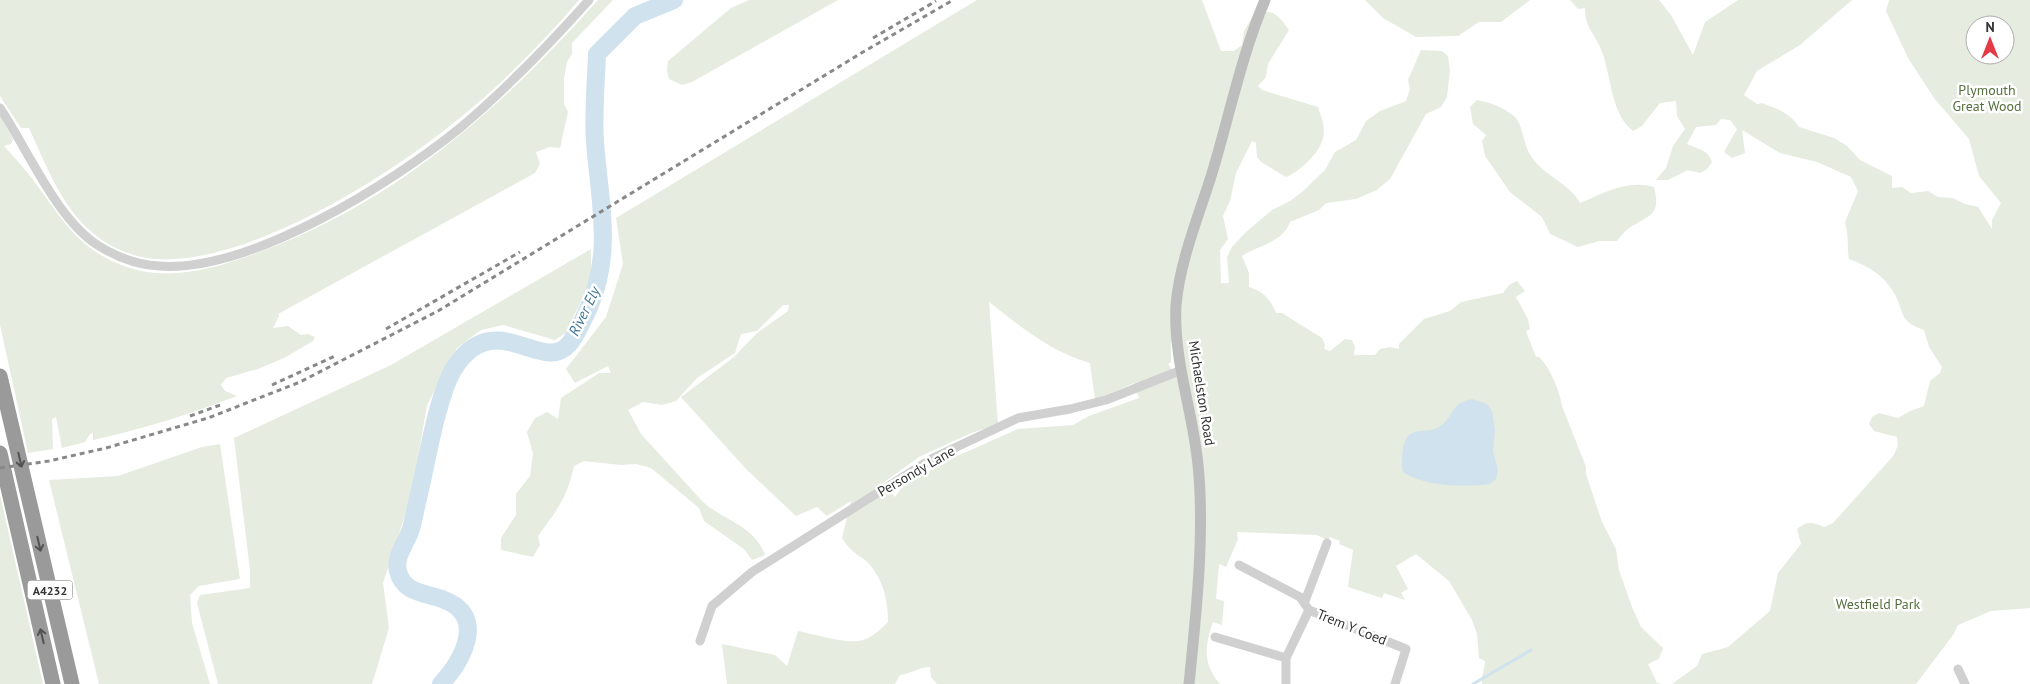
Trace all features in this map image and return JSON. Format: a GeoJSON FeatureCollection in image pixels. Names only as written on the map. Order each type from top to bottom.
{"type":"FeatureCollection","features":[{"type":"Feature","properties":{"kind":"highway","name":"A4232"},"geometry":{"type":"LineString","coordinates":[[0,376],[72,684]]}},
{"type":"Feature","properties":{"kind":"highway","name":"A4232"},"geometry":{"type":"LineString","coordinates":[[0,453],[53,684]]}},
{"type":"Feature","properties":{"kind":"street"},"geometry":{"type":"LineString","coordinates":[[0,108],[61,209],[91,240],[116,255],[147,265],[173,266],[204,263],[298,230],[368,192],[418,160],[460,127],[504,88],[589,0]]}},
{"type":"Feature","properties":{"kind":"street","name":"Michaelston Road"},"geometry":{"type":"LineString","coordinates":[[1189,684],[1194,640],[1200,489],[1198,462],[1180,370],[1176,316],[1181,278],[1249,42],[1265,0]]}},
{"type":"Feature","properties":{"kind":"street","name":"Persondy Lane"},"geometry":{"type":"LineString","coordinates":[[700,642],[712,606],[752,572],[933,458],[1018,418],[1070,409],[1106,400],[1180,370]]}},
{"type":"Feature","properties":{"kind":"street"},"geometry":{"type":"LineString","coordinates":[[1304,601],[1327,542]]}},
{"type":"Feature","properties":{"kind":"street"},"geometry":{"type":"LineString","coordinates":[[1239,565],[1304,601],[1309,610]]}},
{"type":"Feature","properties":{"kind":"street","name":"Trem Y Coed"},"geometry":{"type":"LineString","coordinates":[[1286,684],[1286,658],[1309,610],[1406,649],[1395,684]]}},
{"type":"Feature","properties":{"kind":"street"},"geometry":{"type":"LineString","coordinates":[[1215,637],[1286,658]]}},
{"type":"Feature","properties":{"kind":"street"},"geometry":{"type":"LineString","coordinates":[[1958,669],[1965,684]]}},
{"type":"Feature","properties":{"kind":"green space"},"geometry":{"type":"Polygon","coordinates":[[[0,0],[579,0],[523,61],[477,104],[397,165],[358,189],[317,212],[274,232],[232,248],[192,257],[155,259],[134,255],[114,247],[88,229],[67,204],[58,189],[29,128],[21,128],[0,96],[0,0]]]}},
{"type":"Feature","properties":{"kind":"green space"},"geometry":{"type":"Polygon","coordinates":[[[598,0],[613,0],[572,43],[572,54],[567,62],[564,79],[564,104],[568,112],[560,148],[550,147],[536,152],[540,164],[535,173],[278,314],[279,316],[273,328],[288,326],[301,335],[308,334],[315,337],[313,341],[284,358],[258,369],[226,378],[221,385],[225,391],[237,396],[184,415],[130,431],[93,440],[93,433],[90,434],[85,442],[62,448],[56,417],[52,419],[53,449],[28,453],[0,325],[0,115],[13,139],[11,144],[4,146],[28,174],[63,221],[93,250],[121,265],[155,273],[190,272],[207,269],[257,253],[308,232],[356,207],[401,179],[484,115],[561,40],[598,0]]]}},
{"type":"Feature","properties":{"kind":"green space"},"geometry":{"type":"Polygon","coordinates":[[[749,0],[838,0],[692,82],[682,85],[669,79],[668,61],[731,8],[749,0]]]}},
{"type":"Feature","properties":{"kind":"green space"},"geometry":{"type":"Polygon","coordinates":[[[977,0],[1202,0],[1221,51],[1234,51],[1242,45],[1244,31],[1254,14],[1271,12],[1282,20],[1289,30],[1268,64],[1266,77],[1258,86],[1262,90],[1318,107],[1324,130],[1318,150],[1303,166],[1286,177],[1261,162],[1257,157],[1256,143],[1252,141],[1236,173],[1230,201],[1223,216],[1228,239],[1220,250],[1221,283],[1229,283],[1227,257],[1232,247],[1246,232],[1272,210],[1290,201],[1302,192],[1325,170],[1335,152],[1356,140],[1366,121],[1380,111],[1406,101],[1410,89],[1408,80],[1421,50],[1442,51],[1448,56],[1450,70],[1447,97],[1441,107],[1426,114],[1390,179],[1377,190],[1356,199],[1326,203],[1319,210],[1290,222],[1282,235],[1276,239],[1242,256],[1249,273],[1249,287],[1266,296],[1276,313],[1282,313],[1322,338],[1325,345],[1324,349],[1330,351],[1345,339],[1352,340],[1355,347],[1354,355],[1375,355],[1380,349],[1390,347],[1399,349],[1399,344],[1424,319],[1450,311],[1461,302],[1503,293],[1509,285],[1517,281],[1525,291],[1516,297],[1528,319],[1530,329],[1526,331],[1536,357],[1543,361],[1557,387],[1562,406],[1586,467],[1586,474],[1602,522],[1616,549],[1619,570],[1632,607],[1641,627],[1663,648],[1659,659],[1648,664],[1657,683],[1662,684],[1482,684],[1485,661],[1479,658],[1477,634],[1472,620],[1449,581],[1416,554],[1396,566],[1408,589],[1401,593],[1405,600],[1384,593],[1382,598],[1348,587],[1353,550],[1339,544],[1340,541],[1330,537],[1327,540],[1317,535],[1237,532],[1238,539],[1226,567],[1219,564],[1216,599],[1224,601],[1222,625],[1213,622],[1207,646],[1210,669],[1220,684],[937,684],[931,677],[930,667],[900,675],[895,684],[727,684],[722,644],[775,655],[787,666],[798,631],[840,640],[857,641],[870,637],[888,622],[886,600],[879,579],[871,566],[853,552],[842,538],[851,501],[827,516],[817,507],[796,516],[746,469],[681,397],[734,357],[757,333],[788,311],[789,305],[783,305],[757,331],[741,334],[735,353],[697,378],[676,401],[662,405],[643,402],[628,410],[641,434],[703,502],[746,530],[754,537],[765,555],[752,560],[744,549],[704,521],[699,508],[651,468],[636,464],[621,465],[584,461],[574,466],[568,487],[560,503],[538,536],[540,545],[533,557],[501,550],[501,538],[516,515],[516,494],[530,476],[533,454],[527,432],[535,418],[547,412],[558,419],[561,398],[599,373],[611,373],[608,366],[575,383],[566,369],[606,317],[623,264],[616,218],[977,0]],[[1189,240],[1173,342],[1171,342],[1171,362],[1168,364],[1177,377],[1178,313],[1189,240]],[[989,302],[998,424],[969,434],[919,457],[883,483],[895,497],[902,487],[948,460],[1018,429],[1073,425],[1089,416],[1139,398],[1134,383],[1095,400],[1090,363],[1049,345],[989,302]]]}},
{"type":"Feature","properties":{"kind":"green space"},"geometry":{"type":"Polygon","coordinates":[[[1365,0],[1530,0],[1501,22],[1479,22],[1458,36],[1416,37],[1383,18],[1365,0]]]}},
{"type":"Feature","properties":{"kind":"green space"},"geometry":{"type":"Polygon","coordinates":[[[1570,0],[1659,0],[1671,15],[1693,55],[1705,22],[1738,0],[1852,0],[1800,45],[1757,71],[1744,95],[1757,104],[1762,103],[1783,112],[1792,118],[1799,127],[1834,138],[1847,146],[1860,160],[1892,176],[1892,188],[1902,187],[1911,193],[1928,191],[1938,197],[1953,198],[1965,204],[1978,207],[1992,229],[1992,220],[2001,203],[1979,176],[1969,139],[1934,98],[1908,58],[1886,11],[1889,0],[2030,0],[2030,608],[1991,611],[1958,625],[1953,635],[1916,684],[1672,684],[1697,666],[1702,654],[1728,647],[1770,611],[1778,573],[1801,544],[1797,529],[1813,523],[1824,527],[1833,523],[1894,455],[1898,445],[1897,437],[1874,431],[1869,424],[1872,417],[1879,413],[1898,418],[1924,406],[1930,381],[1940,373],[1942,367],[1929,347],[1924,330],[1910,323],[1903,316],[1898,300],[1885,281],[1869,268],[1849,259],[1845,222],[1858,191],[1851,177],[1817,162],[1780,153],[1742,130],[1745,153],[1732,158],[1724,152],[1737,129],[1730,120],[1721,119],[1716,125],[1696,127],[1687,144],[1708,154],[1712,162],[1707,169],[1700,173],[1688,170],[1668,180],[1656,180],[1666,168],[1673,146],[1685,129],[1677,116],[1676,101],[1660,103],[1642,126],[1633,131],[1625,123],[1615,103],[1604,57],[1588,24],[1585,8],[1578,9],[1570,0]]]}},
{"type":"Feature","properties":{"kind":"green space"},"geometry":{"type":"Polygon","coordinates":[[[1477,100],[1497,106],[1515,117],[1520,126],[1528,152],[1536,163],[1570,190],[1580,203],[1616,188],[1644,185],[1654,187],[1656,204],[1654,210],[1627,230],[1617,241],[1599,241],[1578,247],[1550,234],[1542,217],[1510,192],[1485,156],[1482,141],[1486,135],[1473,124],[1470,107],[1477,100]]]}},
{"type":"Feature","properties":{"kind":"green space"},"geometry":{"type":"Polygon","coordinates":[[[591,249],[591,280],[566,333],[555,340],[503,325],[481,330],[457,348],[427,405],[411,497],[383,583],[389,628],[372,684],[218,684],[197,603],[200,595],[250,588],[250,570],[234,438],[391,365],[591,249]]]}},
{"type":"Feature","properties":{"kind":"green space"},"geometry":{"type":"Polygon","coordinates":[[[220,444],[240,579],[199,586],[190,595],[192,623],[210,684],[99,684],[49,480],[118,476],[202,447],[220,444]]]}},
{"type":"Feature","properties":{"kind":"green space"},"geometry":{"type":"Polygon","coordinates":[[[0,495],[43,684],[0,684],[0,495]]]}},
{"type":"Feature","properties":{"kind":"water"},"geometry":{"type":"Polygon","coordinates":[[[1472,399],[1487,404],[1492,411],[1495,430],[1493,451],[1498,471],[1496,479],[1490,484],[1469,486],[1445,485],[1422,481],[1403,472],[1403,449],[1409,435],[1414,432],[1438,428],[1448,419],[1460,403],[1472,399]]]}},
{"type":"Feature","properties":{"kind":"waterway","name":"River Ely"},"geometry":{"type":"LineString","coordinates":[[441,684],[457,663],[463,651],[468,627],[464,616],[456,606],[410,588],[401,578],[397,566],[399,555],[411,529],[433,430],[447,382],[453,370],[469,351],[485,342],[501,341],[545,352],[558,352],[569,344],[575,335],[593,297],[602,254],[602,211],[594,131],[597,54],[635,16],[674,0]]}},
{"type":"Feature","properties":{"kind":"waterway"},"geometry":{"type":"LineString","coordinates":[[1473,684],[1531,650]]}},
{"type":"Feature","properties":{"kind":"railway"},"geometry":{"type":"LineString","coordinates":[[0,468],[49,461],[106,448],[208,418],[300,382],[438,311],[863,52],[953,0]]}},
{"type":"Feature","properties":{"kind":"railway"},"geometry":{"type":"LineString","coordinates":[[873,38],[936,1]]}},
{"type":"Feature","properties":{"kind":"railway"},"geometry":{"type":"LineString","coordinates":[[386,329],[520,252]]}},
{"type":"Feature","properties":{"kind":"railway"},"geometry":{"type":"LineString","coordinates":[[272,385],[335,356]]}},
{"type":"Feature","properties":{"kind":"railway"},"geometry":{"type":"LineString","coordinates":[[190,416],[223,404]]}},
{"type":"Feature","properties":{"kind":"park label","name":"Plymouth Great Wood"},"geometry":{"type":"Point","coordinates":[1987,98]}},
{"type":"Feature","properties":{"kind":"park label","name":"Westfield Park"},"geometry":{"type":"Point","coordinates":[1878,604]}}]}
